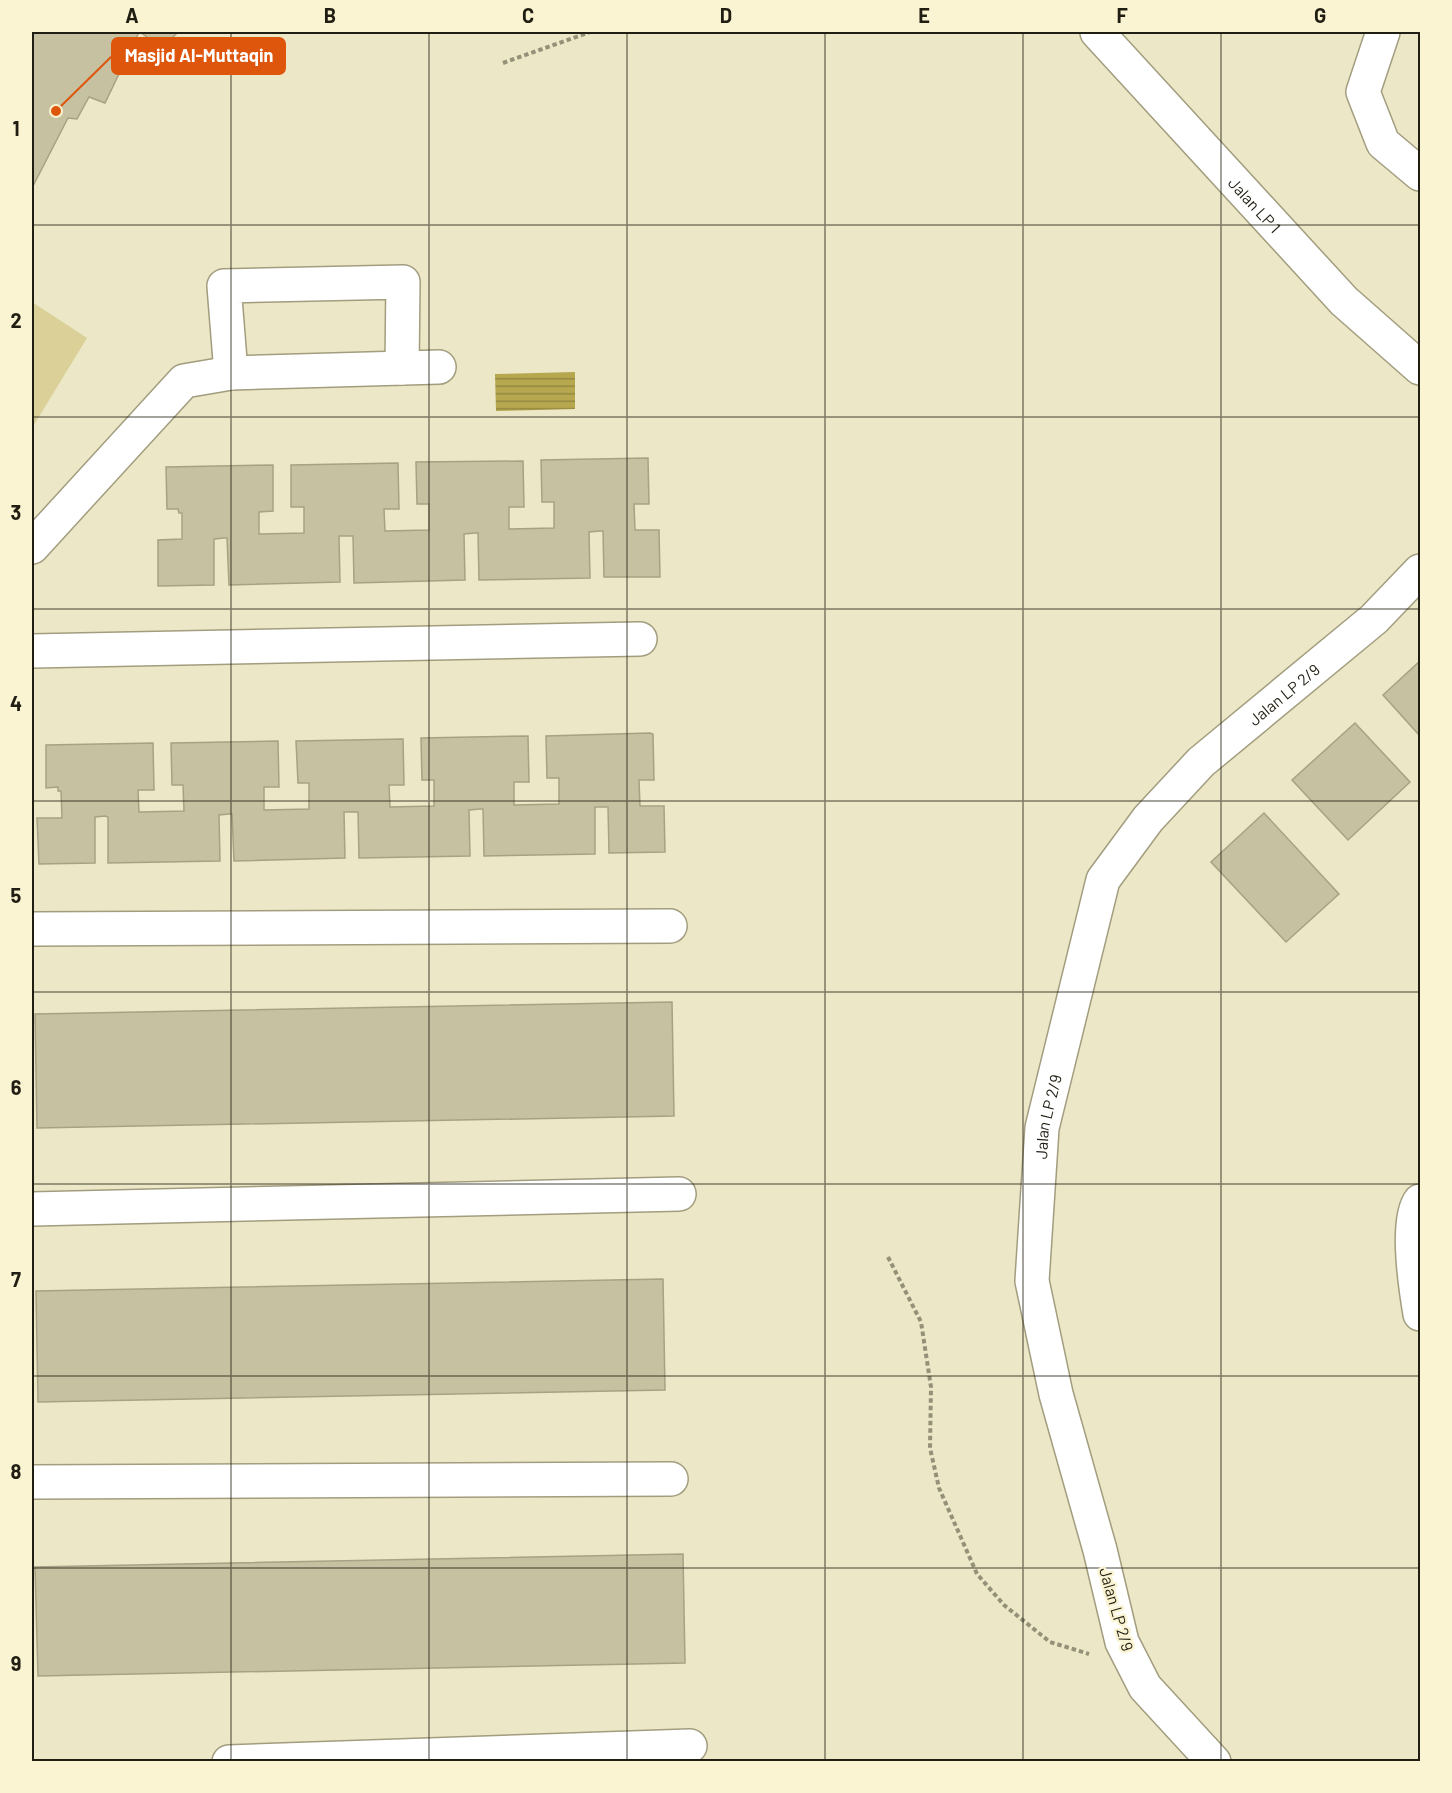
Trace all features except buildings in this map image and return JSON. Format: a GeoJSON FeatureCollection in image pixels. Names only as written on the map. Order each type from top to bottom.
{"type":"FeatureCollection","features":[{"type":"Feature","properties":{"kind":"street","name":"Jalan LP 1"},"geometry":{"type":"LineString","coordinates":[[1097,32],[1344,301],[1420,368]]}},
{"type":"Feature","properties":{"kind":"street"},"geometry":{"type":"LineString","coordinates":[[1383,32],[1363,92],[1383,143],[1420,174]]}},
{"type":"Feature","properties":{"kind":"street"},"geometry":{"type":"LineString","coordinates":[[231,373],[224,286],[403,282],[402,368]]}},
{"type":"Feature","properties":{"kind":"street"},"geometry":{"type":"LineString","coordinates":[[32,547],[184,381],[231,373],[439,367]]}},
{"type":"Feature","properties":{"kind":"street","name":"Jalan LP 2/9"},"geometry":{"type":"LineString","coordinates":[[1214,1761],[1145,1687],[1122,1642],[1101,1550],[1056,1394],[1032,1281],[1042,1128],[1103,880],[1148,819],[1201,762],[1374,619],[1420,571]]}},
{"type":"Feature","properties":{"kind":"street"},"geometry":{"type":"LineString","coordinates":[[32,651],[640,639]]}},
{"type":"Feature","properties":{"kind":"street"},"geometry":{"type":"LineString","coordinates":[[32,929],[670,926]]}},
{"type":"Feature","properties":{"kind":"street"},"geometry":{"type":"LineString","coordinates":[[32,1209],[679,1194]]}},
{"type":"Feature","properties":{"kind":"street"},"geometry":{"type":"LineString","coordinates":[[1420,1201],[1417,1206],[1413,1236],[1414,1277],[1420,1314]]}},
{"type":"Feature","properties":{"kind":"street"},"geometry":{"type":"LineString","coordinates":[[32,1482],[671,1479]]}},
{"type":"Feature","properties":{"kind":"street"},"geometry":{"type":"LineString","coordinates":[[229,1761],[690,1746]]}},
{"type":"Feature","properties":{"kind":"path"},"geometry":{"type":"LineString","coordinates":[[503,63],[590,32]]}},
{"type":"Feature","properties":{"kind":"path"},"geometry":{"type":"LineString","coordinates":[[888,1257],[921,1322],[931,1387],[930,1448],[939,1488],[977,1574],[1004,1605],[1050,1642],[1096,1656],[1128,1653]]}},
{"type":"Feature","properties":{"kind":"shaded area"},"geometry":{"type":"Polygon","coordinates":[[[32,302],[87,338],[32,428],[32,302]]]}},
{"type":"Feature","properties":{"kind":"shaded area"},"geometry":{"type":"Polygon","coordinates":[[[575,372],[575,409],[496,411],[495,374],[575,372]]]}},
{"type":"Feature","properties":{"kind":"place","name":"Masjid Al-Muttaqin"},"geometry":{"type":"Point","coordinates":[56,111]}}]}
